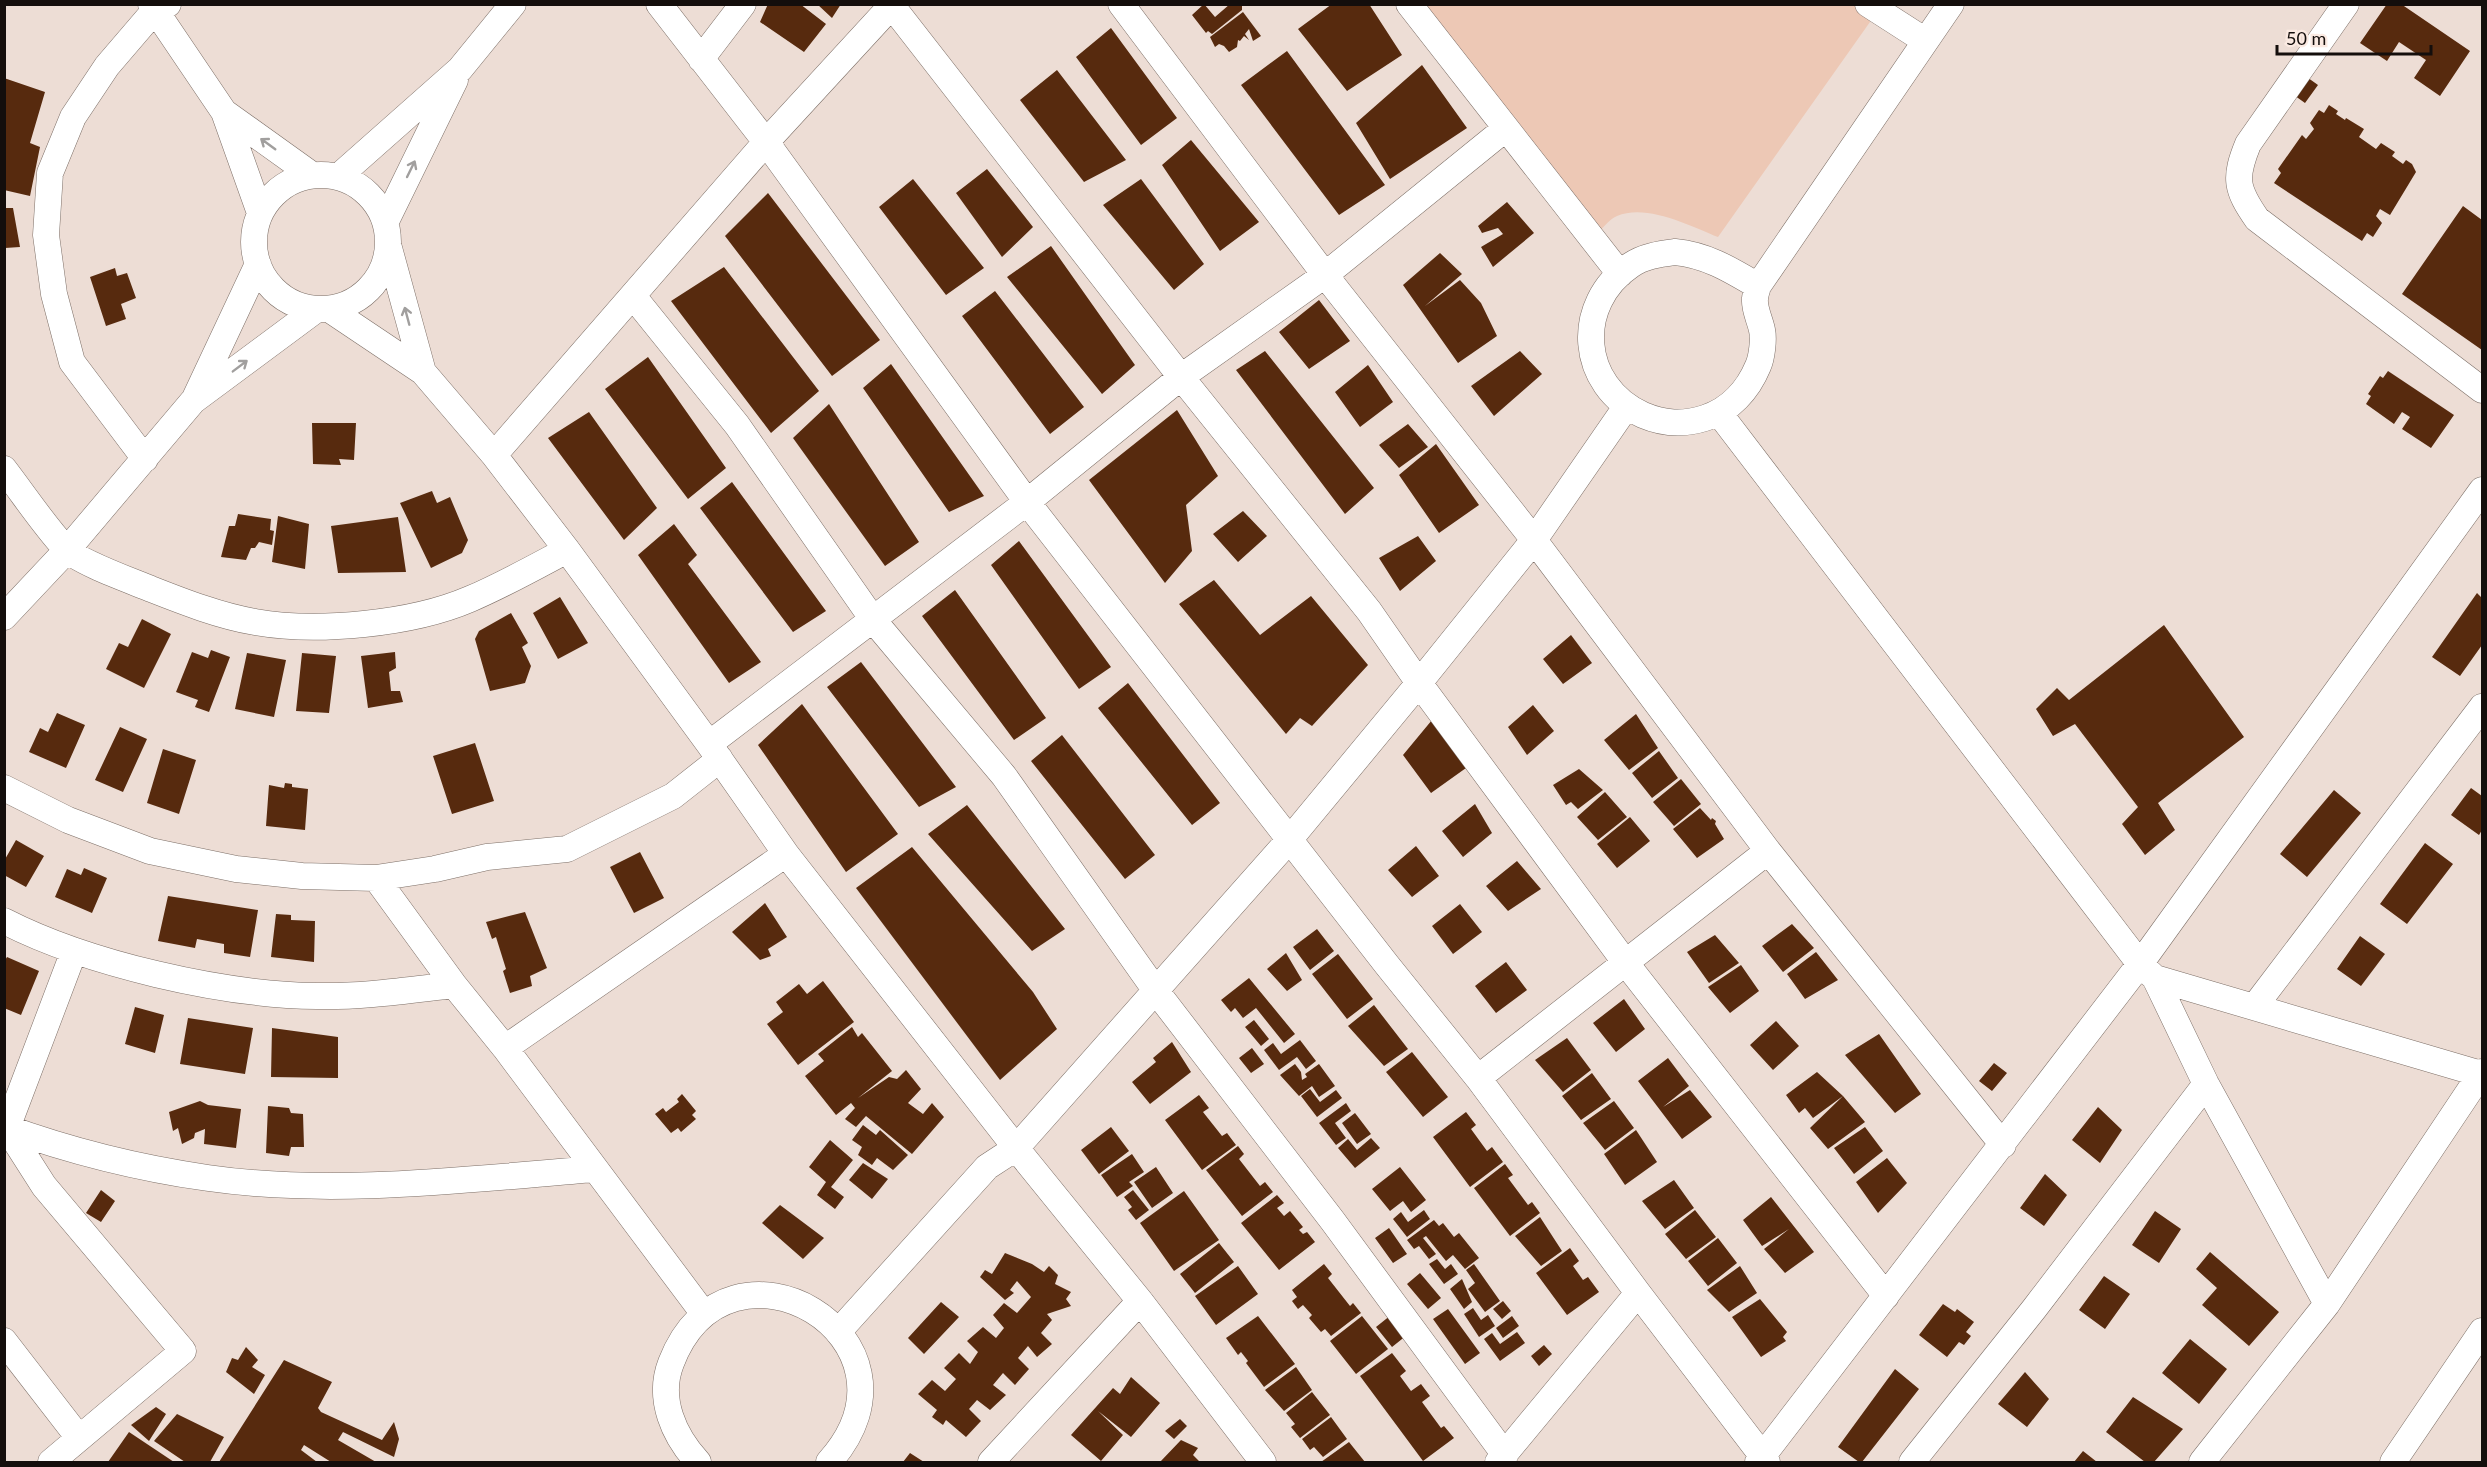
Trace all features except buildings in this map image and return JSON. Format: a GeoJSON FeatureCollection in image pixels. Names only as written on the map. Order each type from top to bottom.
{"type":"FeatureCollection","features":[{"type":"Feature","properties":{"kind":"street"},"geometry":{"type":"LineString","coordinates":[[338,177],[460,69],[513,4]]}},
{"type":"Feature","properties":{"kind":"street"},"geometry":{"type":"LineString","coordinates":[[659,4],[766,142],[1027,502],[1387,965],[1478,1078],[1763,1460],[2003,1145],[2148,971],[2482,490]]}},
{"type":"Feature","properties":{"kind":"street"},"geometry":{"type":"LineString","coordinates":[[701,59],[744,4]]}},
{"type":"Feature","properties":{"kind":"street"},"geometry":{"type":"LineString","coordinates":[[1121,4],[1324,275],[1534,540],[1768,851],[2003,1145]]}},
{"type":"Feature","properties":{"kind":"street"},"geometry":{"type":"LineString","coordinates":[[1409,4],[1620,274]]}},
{"type":"Feature","properties":{"kind":"street"},"geometry":{"type":"LineString","coordinates":[[1868,4],[1924,40]]}},
{"type":"Feature","properties":{"kind":"street"},"geometry":{"type":"LineString","coordinates":[[1758,286],[1717,262],[1696,254],[1675,252],[1653,255],[1633,264],[1620,274],[1600,297],[1592,322],[1591,347],[1598,373],[1612,394],[1626,407],[1660,422],[1690,423],[1719,413],[1744,393],[1759,364],[1763,332],[1754,301],[1758,286],[1924,40],[1951,4]]}},
{"type":"Feature","properties":{"kind":"street"},"geometry":{"type":"LineString","coordinates":[[2346,4],[2248,144],[2239,166],[2238,184],[2244,200],[2257,219],[2482,390]]}},
{"type":"Feature","properties":{"kind":"street"},"geometry":{"type":"LineString","coordinates":[[494,455],[766,142],[892,5],[1181,377],[1369,611],[1625,962],[1886,1296]]}},
{"type":"Feature","properties":{"kind":"street"},"geometry":{"type":"LineString","coordinates":[[145,459],[72,362],[54,294],[46,235],[50,172],[73,117],[106,66],[158,6],[224,112],[260,213]]}},
{"type":"Feature","properties":{"kind":"street"},"geometry":{"type":"LineString","coordinates":[[386,221],[460,69]]}},
{"type":"Feature","properties":{"kind":"street"},"geometry":{"type":"LineString","coordinates":[[224,112],[312,175]]}},
{"type":"Feature","properties":{"kind":"street"},"geometry":{"type":"LineString","coordinates":[[4,788],[68,820],[150,851],[236,869],[302,876],[376,878],[435,869],[487,857],[567,849],[673,796],[714,752],[874,621],[1027,502],[1181,377],[1324,275],[1505,129]]}},
{"type":"Feature","properties":{"kind":"street"},"geometry":{"type":"LineString","coordinates":[[389,248],[386,261],[374,285],[354,302],[323,309],[304,307],[281,296],[271,287],[258,264],[254,238],[260,213],[276,192],[299,178],[312,175],[338,177],[362,188],[372,197],[386,221],[389,248],[423,372]]}},
{"type":"Feature","properties":{"kind":"street"},"geometry":{"type":"LineString","coordinates":[[194,402],[258,264]]}},
{"type":"Feature","properties":{"kind":"street"},"geometry":{"type":"LineString","coordinates":[[633,296],[737,425],[874,621],[1004,776],[1156,991],[1332,1220],[1502,1459],[1638,1293]]}},
{"type":"Feature","properties":{"kind":"street"},"geometry":{"type":"LineString","coordinates":[[323,309],[423,372],[494,455],[567,550],[786,854],[1016,1148],[1140,1301],[1253,1458]]}},
{"type":"Feature","properties":{"kind":"street"},"geometry":{"type":"LineString","coordinates":[[4,617],[67,550],[194,402],[323,309]]}},
{"type":"Feature","properties":{"kind":"street"},"geometry":{"type":"LineString","coordinates":[[838,1332],[987,1167],[1016,1148],[1290,838],[1534,540],[1626,407]]}},
{"type":"Feature","properties":{"kind":"street"},"geometry":{"type":"LineString","coordinates":[[1719,413],[2148,971],[2206,1084],[2327,1304]]}},
{"type":"Feature","properties":{"kind":"street"},"geometry":{"type":"LineString","coordinates":[[4,469],[67,550],[114,574],[213,611],[255,622],[305,628],[423,615],[468,600],[567,550]]}},
{"type":"Feature","properties":{"kind":"street"},"geometry":{"type":"LineString","coordinates":[[2255,1006],[2482,707]]}},
{"type":"Feature","properties":{"kind":"street"},"geometry":{"type":"LineString","coordinates":[[1478,1078],[1768,851]]}},
{"type":"Feature","properties":{"kind":"street"},"geometry":{"type":"LineString","coordinates":[[505,1048],[786,854]]}},
{"type":"Feature","properties":{"kind":"street"},"geometry":{"type":"LineString","coordinates":[[376,878],[454,985],[505,1048],[704,1314]]}},
{"type":"Feature","properties":{"kind":"street"},"geometry":{"type":"LineString","coordinates":[[4,921],[74,951],[172,977],[248,991],[317,996],[454,985]]}},
{"type":"Feature","properties":{"kind":"street"},"geometry":{"type":"LineString","coordinates":[[6,1128],[74,951]]}},
{"type":"Feature","properties":{"kind":"street"},"geometry":{"type":"LineString","coordinates":[[2148,971],[2255,1006],[2482,1073],[2327,1304],[2202,1462]]}},
{"type":"Feature","properties":{"kind":"street"},"geometry":{"type":"LineString","coordinates":[[1912,1462],[2034,1309],[2206,1084]]}},
{"type":"Feature","properties":{"kind":"street"},"geometry":{"type":"LineString","coordinates":[[6,1128],[62,1147],[122,1162],[209,1178],[289,1184],[375,1184],[595,1169]]}},
{"type":"Feature","properties":{"kind":"street"},"geometry":{"type":"LineString","coordinates":[[6,1128],[44,1186],[183,1351],[51,1462]]}},
{"type":"Feature","properties":{"kind":"street"},"geometry":{"type":"LineString","coordinates":[[698,1462],[687,1450],[674,1428],[666,1400],[668,1370],[679,1342],[692,1324],[723,1303],[753,1295],[784,1297],[813,1308],[838,1332],[853,1355],[860,1385],[857,1415],[845,1444],[829,1462]]}},
{"type":"Feature","properties":{"kind":"street"},"geometry":{"type":"LineString","coordinates":[[991,1462],[1140,1301]]}},
{"type":"Feature","properties":{"kind":"street"},"geometry":{"type":"LineString","coordinates":[[2393,1462],[2482,1331]]}},
{"type":"Feature","properties":{"kind":"street"},"geometry":{"type":"LineString","coordinates":[[4,1341],[79,1438]]}},
{"type":"Feature","properties":{"kind":"shaded area"},"geometry":{"type":"Polygon","coordinates":[[[1421,5],[1882,5],[1718,237],[1682,222],[1641,212],[1617,216],[1595,235],[1421,5]]]}}]}
